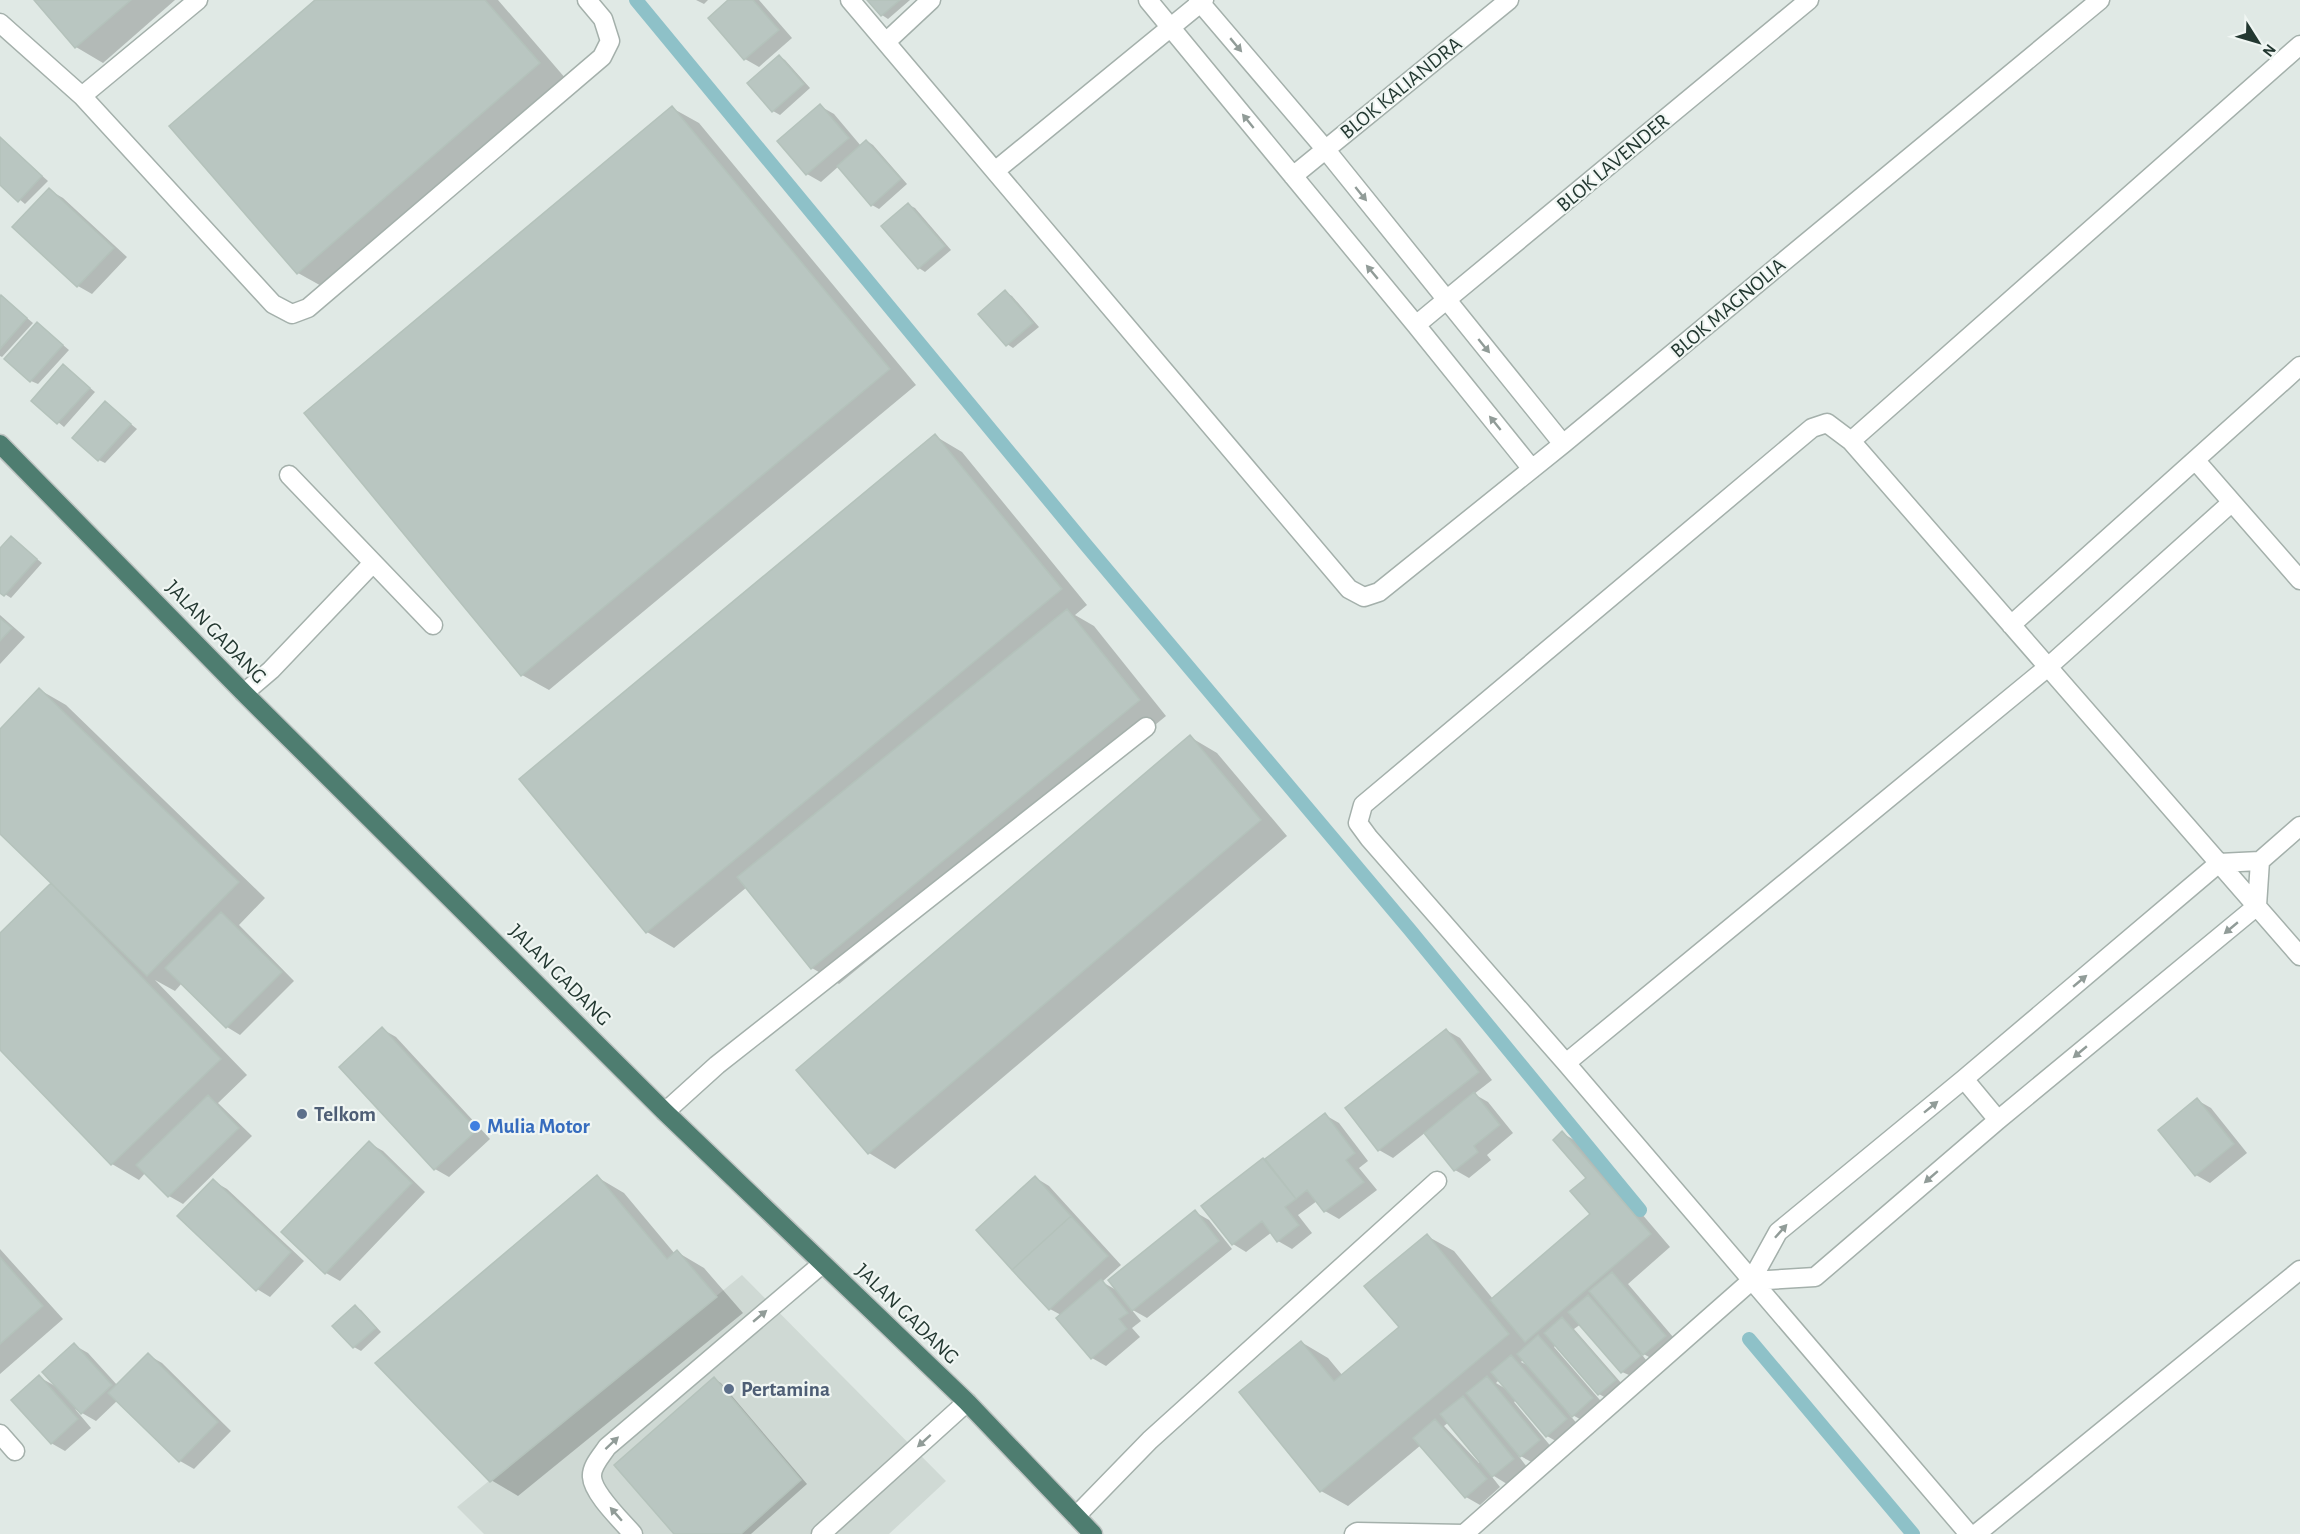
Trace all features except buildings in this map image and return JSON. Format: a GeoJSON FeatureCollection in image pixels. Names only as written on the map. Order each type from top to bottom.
{"type":"FeatureCollection","features":[{"type":"Feature","properties":{"kind":"highway","name":"JALAN GADANG"},"geometry":{"type":"LineString","coordinates":[[0,444],[244,693],[665,1112],[967,1402],[1093,1534]]}},
{"type":"Feature","properties":{"kind":"street"},"geometry":{"type":"LineString","coordinates":[[82,96],[198,0]]}},
{"type":"Feature","properties":{"kind":"street"},"geometry":{"type":"LineString","coordinates":[[0,23],[82,96],[273,304],[292,314],[308,308],[602,57],[610,41],[603,19],[587,0]]}},
{"type":"Feature","properties":{"kind":"street"},"geometry":{"type":"LineString","coordinates":[[850,0],[995,171],[1201,1],[1326,150],[1563,444]]}},
{"type":"Feature","properties":{"kind":"street"},"geometry":{"type":"LineString","coordinates":[[886,42],[931,0]]}},
{"type":"Feature","properties":{"kind":"street"},"geometry":{"type":"LineString","coordinates":[[1148,0],[1532,469]]}},
{"type":"Feature","properties":{"kind":"street","name":"BLOK KALIANDRA"},"geometry":{"type":"LineString","coordinates":[[1293,176],[1509,0]]}},
{"type":"Feature","properties":{"kind":"street","name":"BLOK LAVENDER"},"geometry":{"type":"LineString","coordinates":[[1416,325],[1809,0]]}},
{"type":"Feature","properties":{"kind":"street","name":"BLOK MAGNOLIA"},"geometry":{"type":"LineString","coordinates":[[995,171],[1349,589],[1364,597],[1379,592],[1563,444],[2100,0]]}},
{"type":"Feature","properties":{"kind":"street"},"geometry":{"type":"LineString","coordinates":[[1851,441],[2300,45]]}},
{"type":"Feature","properties":{"kind":"street"},"geometry":{"type":"LineString","coordinates":[[2012,625],[2300,366]]}},
{"type":"Feature","properties":{"kind":"street"},"geometry":{"type":"LineString","coordinates":[[1969,1534],[1566,1063],[1369,838],[1359,823],[1363,805],[1812,428],[1827,423],[1851,441],[2300,956]]}},
{"type":"Feature","properties":{"kind":"street"},"geometry":{"type":"LineString","coordinates":[[2196,461],[2300,580]]}},
{"type":"Feature","properties":{"kind":"street"},"geometry":{"type":"LineString","coordinates":[[289,475],[433,625]]}},
{"type":"Feature","properties":{"kind":"street"},"geometry":{"type":"LineString","coordinates":[[1566,1063],[2048,667],[2231,503]]}},
{"type":"Feature","properties":{"kind":"street"},"geometry":{"type":"LineString","coordinates":[[244,693],[272,670],[373,563]]}},
{"type":"Feature","properties":{"kind":"street"},"geometry":{"type":"LineString","coordinates":[[665,1112],[717,1065],[1146,727]]}},
{"type":"Feature","properties":{"kind":"street"},"geometry":{"type":"LineString","coordinates":[[1354,1534],[1357,1532],[1464,1534],[1751,1281],[1778,1232],[1964,1079],[2219,862],[2260,861],[2300,826]]}},
{"type":"Feature","properties":{"kind":"street"},"geometry":{"type":"LineString","coordinates":[[1751,1281],[1815,1277],[1998,1120],[2257,906],[2260,861]]}},
{"type":"Feature","properties":{"kind":"street"},"geometry":{"type":"LineString","coordinates":[[1964,1079],[1998,1120]]}},
{"type":"Feature","properties":{"kind":"street"},"geometry":{"type":"LineString","coordinates":[[1076,1516],[1150,1440],[1437,1181]]}},
{"type":"Feature","properties":{"kind":"street"},"geometry":{"type":"LineString","coordinates":[[633,1534],[598,1494],[592,1476],[596,1463],[607,1447],[822,1264]]}},
{"type":"Feature","properties":{"kind":"street"},"geometry":{"type":"LineString","coordinates":[[1976,1534],[2300,1270]]}},
{"type":"Feature","properties":{"kind":"street"},"geometry":{"type":"LineString","coordinates":[[821,1534],[967,1402]]}},
{"type":"Feature","properties":{"kind":"street"},"geometry":{"type":"LineString","coordinates":[[0,1434],[15,1451]]}},
{"type":"Feature","properties":{"kind":"shaded area","name":"Pertamina"},"geometry":{"type":"Polygon","coordinates":[[[742,1275],[946,1481],[889,1534],[484,1534],[457,1507],[742,1275]]]}},
{"type":"Feature","properties":{"kind":"waterway"},"geometry":{"type":"LineString","coordinates":[[636,0],[1640,1210]]}},
{"type":"Feature","properties":{"kind":"waterway"},"geometry":{"type":"LineString","coordinates":[[1749,1339],[1913,1534]]}},
{"type":"Feature","properties":{"kind":"place","name":"Telkom"},"geometry":{"type":"Point","coordinates":[302,1114]}},
{"type":"Feature","properties":{"kind":"place","name":"Mulia Motor"},"geometry":{"type":"Point","coordinates":[475,1126]}},
{"type":"Feature","properties":{"kind":"place","name":"Pertamina"},"geometry":{"type":"Point","coordinates":[729,1389]}}]}
